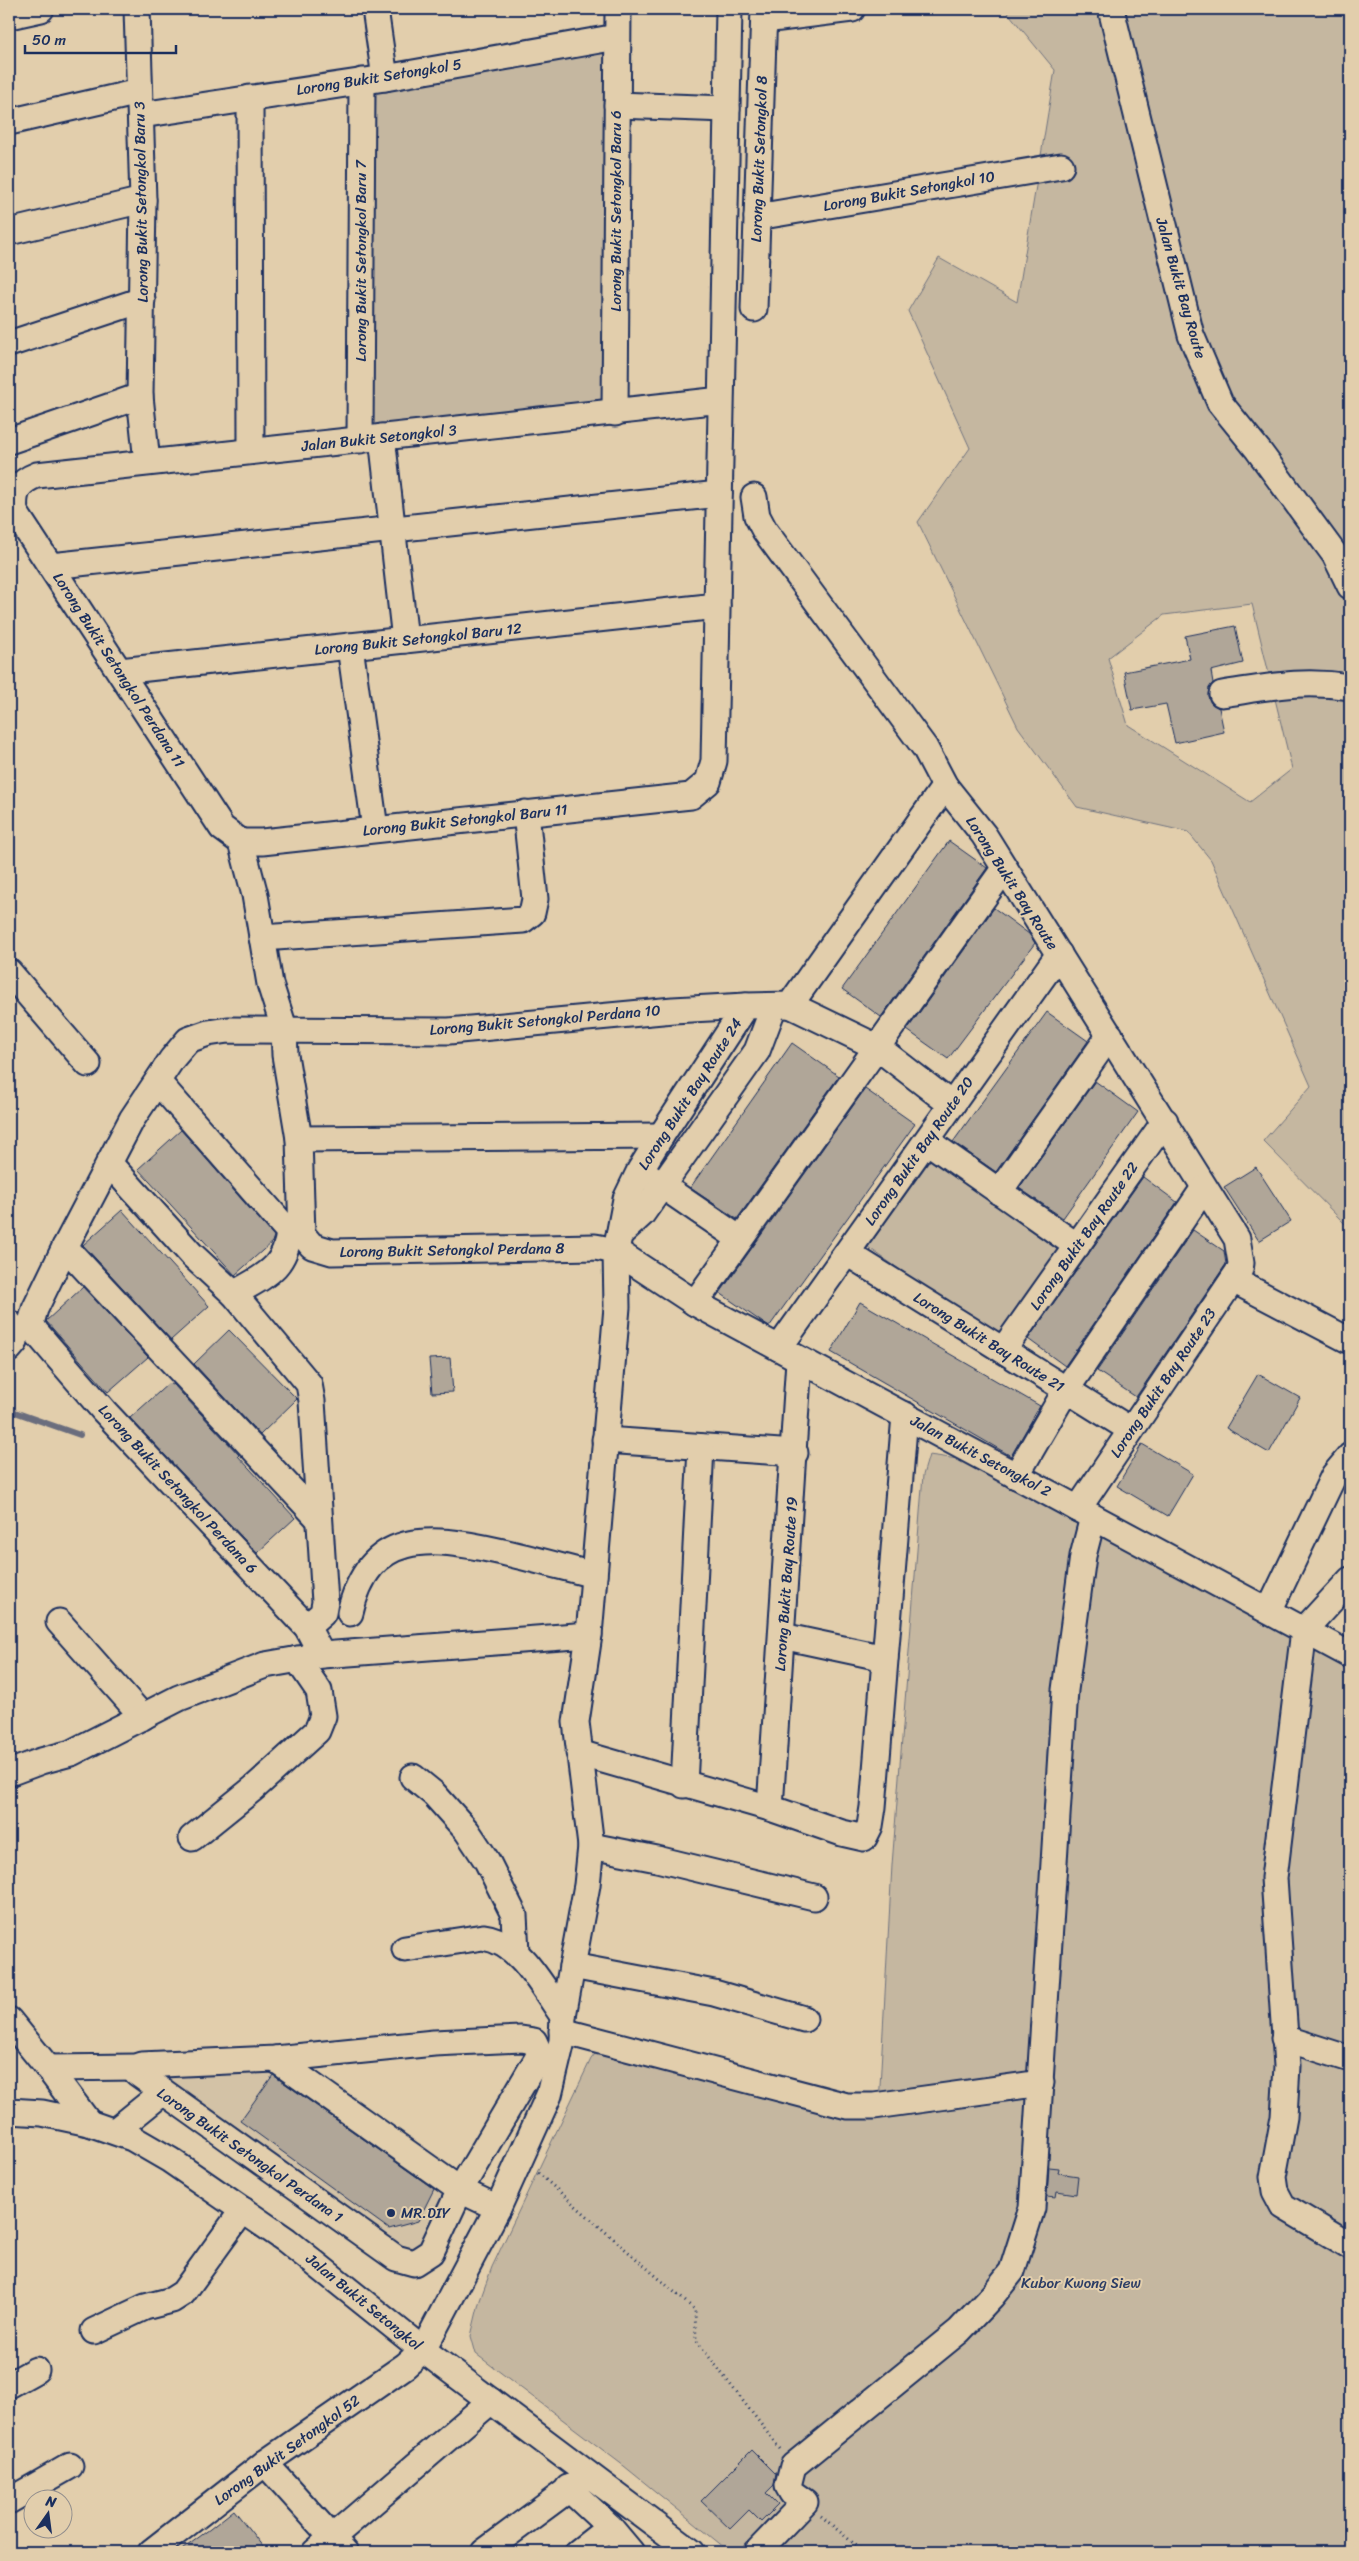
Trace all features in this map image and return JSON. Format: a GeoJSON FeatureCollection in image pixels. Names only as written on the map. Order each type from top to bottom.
{"type":"FeatureCollection","features":[{"type":"Feature","properties":{"kind":"street"},"geometry":{"type":"LineString","coordinates":[[9,16],[41,9]]}},
{"type":"Feature","properties":{"kind":"street","name":"Lorong Bukit Setongkol Baru 7"},"geometry":{"type":"LineString","coordinates":[[375,9],[371,439],[393,530],[405,640]]}},
{"type":"Feature","properties":{"kind":"street","name":"Lorong Bukit Setongkol Baru 6"},"geometry":{"type":"LineString","coordinates":[[615,412],[618,9]]}},
{"type":"Feature","properties":{"kind":"street"},"geometry":{"type":"LineString","coordinates":[[717,606],[729,9]]}},
{"type":"Feature","properties":{"kind":"street"},"geometry":{"type":"LineString","coordinates":[[764,14],[852,9]]}},
{"type":"Feature","properties":{"kind":"street","name":"Jalan Bukit Bay Route"},"geometry":{"type":"LineString","coordinates":[[1112,9],[1189,325],[1208,379],[1220,403],[1258,450],[1335,555],[1350,586]]}},
{"type":"Feature","properties":{"kind":"street","name":"Lorong Bukit Setongkol Baru 3"},"geometry":{"type":"LineString","coordinates":[[144,10],[140,103],[143,200],[140,396],[147,462]]}},
{"type":"Feature","properties":{"kind":"street","name":"Lorong Bukit Setongkol 8"},"geometry":{"type":"LineString","coordinates":[[754,309],[764,14]]}},
{"type":"Feature","properties":{"kind":"street","name":"Lorong Bukit Setongkol 5"},"geometry":{"type":"LineString","coordinates":[[9,122],[140,103],[250,98],[617,37]]}},
{"type":"Feature","properties":{"kind":"street"},"geometry":{"type":"LineString","coordinates":[[250,98],[251,452]]}},
{"type":"Feature","properties":{"kind":"street"},"geometry":{"type":"LineString","coordinates":[[617,105],[727,109]]}},
{"type":"Feature","properties":{"kind":"street","name":"Lorong Bukit Setongkol 10"},"geometry":{"type":"LineString","coordinates":[[757,217],[1061,166]]}},
{"type":"Feature","properties":{"kind":"street"},"geometry":{"type":"LineString","coordinates":[[9,232],[143,200]]}},
{"type":"Feature","properties":{"kind":"street"},"geometry":{"type":"LineString","coordinates":[[9,344],[142,300]]}},
{"type":"Feature","properties":{"kind":"street"},"geometry":{"type":"LineString","coordinates":[[9,441],[140,396]]}},
{"type":"Feature","properties":{"kind":"street","name":"Jalan Bukit Setongkol 3"},"geometry":{"type":"LineString","coordinates":[[15,512],[14,498],[18,488],[25,479],[37,475],[721,400]]}},
{"type":"Feature","properties":{"kind":"street"},"geometry":{"type":"LineString","coordinates":[[51,566],[719,494]]}},
{"type":"Feature","properties":{"kind":"street","name":"Lorong Bukit Bay Route"},"geometry":{"type":"LineString","coordinates":[[754,497],[757,516],[765,531],[925,748],[945,786],[984,835],[1165,1121],[1204,1188],[1237,1239],[1240,1254]]}},
{"type":"Feature","properties":{"kind":"street","name":"Lorong Bukit Setongkol Perdana 11"},"geometry":{"type":"LineString","coordinates":[[15,512],[231,835]]}},
{"type":"Feature","properties":{"kind":"street","name":"Lorong Bukit Setongkol Baru 12"},"geometry":{"type":"LineString","coordinates":[[120,671],[717,606]]}},
{"type":"Feature","properties":{"kind":"street","name":"Lorong Bukit Setongkol Baru 11"},"geometry":{"type":"LineString","coordinates":[[231,835],[262,842],[691,796],[708,782],[714,761],[717,606]]}},
{"type":"Feature","properties":{"kind":"street"},"geometry":{"type":"LineString","coordinates":[[350,646],[375,829]]}},
{"type":"Feature","properties":{"kind":"street"},"geometry":{"type":"LineString","coordinates":[[1222,694],[1296,682],[1322,682],[1350,687]]}},
{"type":"Feature","properties":{"kind":"street"},"geometry":{"type":"LineString","coordinates":[[617,1243],[642,1214],[758,1051],[782,1006],[945,786]]}},
{"type":"Feature","properties":{"kind":"street"},"geometry":{"type":"LineString","coordinates":[[262,938],[523,920],[532,913],[536,899],[526,813]]}},
{"type":"Feature","properties":{"kind":"street","name":"Lorong Bukit Setongkol Perdana 8"},"geometry":{"type":"LineString","coordinates":[[231,835],[255,895],[270,984],[284,1028],[285,1055],[299,1139],[302,1234],[312,1246],[332,1252],[595,1247],[617,1243]]}},
{"type":"Feature","properties":{"kind":"street"},"geometry":{"type":"LineString","coordinates":[[695,1303],[1004,869]]}},
{"type":"Feature","properties":{"kind":"street","name":"Lorong Bukit Bay Route 20"},"geometry":{"type":"LineString","coordinates":[[789,1354],[846,1253],[1059,954]]}},
{"type":"Feature","properties":{"kind":"street"},"geometry":{"type":"LineString","coordinates":[[9,972],[88,1064]]}},
{"type":"Feature","properties":{"kind":"street","name":"Lorong Bukit Bay Route 24"},"geometry":{"type":"LineString","coordinates":[[423,2350],[498,2208],[549,2095],[555,2076],[591,1846],[576,1722],[589,1635],[617,1307],[617,1243],[626,1200],[640,1170],[661,1136],[746,1006],[782,1006]]}},
{"type":"Feature","properties":{"kind":"street","name":"Lorong Bukit Setongkol Perdana 10"},"geometry":{"type":"LineString","coordinates":[[20,1323],[35,1309],[132,1119],[188,1040],[208,1033],[228,1030],[284,1028],[449,1031],[682,1009],[746,1006]]}},
{"type":"Feature","properties":{"kind":"street"},"geometry":{"type":"LineString","coordinates":[[782,1006],[877,1047],[952,1105]]}},
{"type":"Feature","properties":{"kind":"street"},"geometry":{"type":"LineString","coordinates":[[999,1192],[1110,1035]]}},
{"type":"Feature","properties":{"kind":"street"},"geometry":{"type":"LineString","coordinates":[[158,1082],[289,1232],[287,1251],[274,1269],[234,1294]]}},
{"type":"Feature","properties":{"kind":"street","name":"Lorong Bukit Bay Route 22"},"geometry":{"type":"LineString","coordinates":[[1002,1350],[1165,1121]]}},
{"type":"Feature","properties":{"kind":"street"},"geometry":{"type":"LineString","coordinates":[[299,1139],[661,1136]]}},
{"type":"Feature","properties":{"kind":"street"},"geometry":{"type":"LineString","coordinates":[[927,1141],[1077,1246]]}},
{"type":"Feature","properties":{"kind":"street"},"geometry":{"type":"LineString","coordinates":[[109,1163],[192,1255],[234,1294],[309,1384],[312,1401],[318,1518],[325,1602],[323,1613],[308,1627]]}},
{"type":"Feature","properties":{"kind":"street"},"geometry":{"type":"LineString","coordinates":[[640,1170],[740,1239]]}},
{"type":"Feature","properties":{"kind":"street"},"geometry":{"type":"LineString","coordinates":[[1016,1476],[1066,1390],[1204,1188]]}},
{"type":"Feature","properties":{"kind":"street","name":"Jalan Bukit Setongkol 2"},"geometry":{"type":"LineString","coordinates":[[617,1243],[695,1303],[1350,1655]]}},
{"type":"Feature","properties":{"kind":"street"},"geometry":{"type":"LineString","coordinates":[[66,1246],[318,1518]]}},
{"type":"Feature","properties":{"kind":"street","name":"Lorong Bukit Bay Route 21"},"geometry":{"type":"LineString","coordinates":[[846,1253],[1130,1430]]}},
{"type":"Feature","properties":{"kind":"street","name":"Lorong Bukit Bay Route 23"},"geometry":{"type":"LineString","coordinates":[[793,2466],[959,2331],[1012,2271],[1032,2208],[1065,1690],[1083,1556],[1086,1513],[1130,1430],[1240,1269],[1240,1254]]}},
{"type":"Feature","properties":{"kind":"street"},"geometry":{"type":"LineString","coordinates":[[1233,1280],[1350,1341]]}},
{"type":"Feature","properties":{"kind":"street"},"geometry":{"type":"LineString","coordinates":[[9,1349],[15,1342],[15,1333],[20,1323]]}},
{"type":"Feature","properties":{"kind":"street","name":"Lorong Bukit Setongkol Perdana 6"},"geometry":{"type":"LineString","coordinates":[[20,1323],[36,1332],[104,1411],[308,1627],[322,1655]]}},
{"type":"Feature","properties":{"kind":"street","name":"Lorong Bukit Bay Route 19"},"geometry":{"type":"LineString","coordinates":[[770,1808],[794,1453],[789,1354]]}},
{"type":"Feature","properties":{"kind":"street"},"geometry":{"type":"LineString","coordinates":[[579,1753],[684,1785],[770,1808],[864,1838],[870,1826],[873,1807],[905,1415]]}},
{"type":"Feature","properties":{"kind":"street"},"geometry":{"type":"LineString","coordinates":[[605,1440],[794,1453]]}},
{"type":"Feature","properties":{"kind":"street"},"geometry":{"type":"LineString","coordinates":[[684,1785],[701,1447]]}},
{"type":"Feature","properties":{"kind":"street"},"geometry":{"type":"LineString","coordinates":[[1269,1611],[1334,1475],[1350,1456]]}},
{"type":"Feature","properties":{"kind":"street"},"geometry":{"type":"LineString","coordinates":[[350,1613],[354,1595],[366,1570],[385,1554],[411,1542],[453,1541],[538,1560],[594,1576]]}},
{"type":"Feature","properties":{"kind":"street"},"geometry":{"type":"LineString","coordinates":[[1350,1580],[1304,1630],[1274,1878],[1286,2088],[1284,2117],[1273,2177],[1275,2191],[1282,2206],[1350,2246]]}},
{"type":"Feature","properties":{"kind":"street"},"geometry":{"type":"LineString","coordinates":[[59,1622],[143,1717]]}},
{"type":"Feature","properties":{"kind":"street"},"geometry":{"type":"LineString","coordinates":[[9,1774],[41,1761],[71,1753],[179,1698],[249,1669],[322,1655],[589,1635]]}},
{"type":"Feature","properties":{"kind":"street"},"geometry":{"type":"LineString","coordinates":[[782,1636],[885,1658]]}},
{"type":"Feature","properties":{"kind":"street"},"geometry":{"type":"LineString","coordinates":[[192,1838],[254,1788],[318,1731],[323,1716],[319,1691],[297,1659]]}},
{"type":"Feature","properties":{"kind":"street"},"geometry":{"type":"LineString","coordinates":[[413,1778],[434,1794],[467,1831],[488,1861],[514,1915],[516,1952]]}},
{"type":"Feature","properties":{"kind":"street"},"geometry":{"type":"LineString","coordinates":[[591,1846],[657,1859],[814,1897]]}},
{"type":"Feature","properties":{"kind":"street"},"geometry":{"type":"LineString","coordinates":[[405,1949],[483,1937],[492,1938],[516,1952],[562,2023],[848,2106],[874,2106],[1040,2083]]}},
{"type":"Feature","properties":{"kind":"street"},"geometry":{"type":"LineString","coordinates":[[572,1966],[714,1993],[804,2019]]}},
{"type":"Feature","properties":{"kind":"street"},"geometry":{"type":"LineString","coordinates":[[9,2020],[89,2122]]}},
{"type":"Feature","properties":{"kind":"street"},"geometry":{"type":"LineString","coordinates":[[1284,2038],[1350,2059]]}},
{"type":"Feature","properties":{"kind":"street","name":"Lorong Bukit Setongkol Perdana 1"},"geometry":{"type":"LineString","coordinates":[[521,2039],[534,2041],[540,2054],[460,2190],[432,2252],[414,2263],[396,2258],[162,2093],[137,2073],[137,2067],[141,2065],[275,2059],[434,2043],[521,2039]]}},
{"type":"Feature","properties":{"kind":"street"},"geometry":{"type":"LineString","coordinates":[[275,2059],[460,2190],[498,2208]]}},
{"type":"Feature","properties":{"kind":"street"},"geometry":{"type":"LineString","coordinates":[[48,2068],[137,2067]]}},
{"type":"Feature","properties":{"kind":"street"},"geometry":{"type":"LineString","coordinates":[[115,2131],[162,2093]]}},
{"type":"Feature","properties":{"kind":"street","name":"Jalan Bukit Setongkol"},"geometry":{"type":"LineString","coordinates":[[9,2111],[42,2113],[89,2122],[132,2138],[170,2160],[243,2210],[333,2276],[423,2350],[491,2401],[578,2481],[692,2552]]}},
{"type":"Feature","properties":{"kind":"street"},"geometry":{"type":"LineString","coordinates":[[94,2331],[145,2307],[172,2300],[183,2293],[243,2210]]}},
{"type":"Feature","properties":{"kind":"street","name":"Lorong Bukit Setongkol 52"},"geometry":{"type":"LineString","coordinates":[[151,2552],[264,2463],[405,2366],[423,2350]]}},
{"type":"Feature","properties":{"kind":"street"},"geometry":{"type":"LineString","coordinates":[[9,2385],[36,2370]]}},
{"type":"Feature","properties":{"kind":"street"},"geometry":{"type":"LineString","coordinates":[[264,2463],[331,2548],[491,2401]]}},
{"type":"Feature","properties":{"kind":"street"},"geometry":{"type":"LineString","coordinates":[[9,2501],[70,2466]]}},
{"type":"Feature","properties":{"kind":"street"},"geometry":{"type":"LineString","coordinates":[[757,2552],[805,2502],[792,2493],[788,2486],[793,2466]]}},
{"type":"Feature","properties":{"kind":"street"},"geometry":{"type":"LineString","coordinates":[[484,2552],[578,2481],[630,2552]]}},
{"type":"Feature","properties":{"kind":"street"},"geometry":{"type":"LineString","coordinates":[[578,2552],[610,2527]]}},
{"type":"Feature","properties":{"kind":"path"},"geometry":{"type":"LineString","coordinates":[[520,2158],[696,2310],[696,2340],[793,2466]]}},
{"type":"Feature","properties":{"kind":"path"},"geometry":{"type":"LineString","coordinates":[[805,2502],[864,2552]]}},
{"type":"Feature","properties":{"kind":"shaded area"},"geometry":{"type":"Polygon","coordinates":[[[290,2055],[463,2178],[426,2249],[409,2260],[132,2065],[290,2055]]]}},
{"type":"Feature","properties":{"kind":"green space"},"geometry":{"type":"Polygon","coordinates":[[[1005,9],[1350,9],[1350,1229],[1263,1141],[1311,1086],[1211,860],[1188,832],[1077,807],[1018,727],[918,522],[970,448],[908,311],[939,258],[1017,302],[1055,70],[1005,9]],[[1252,604],[1164,615],[1108,658],[1128,725],[1250,802],[1292,769],[1252,604]]]}},
{"type":"Feature","properties":{"kind":"green space"},"geometry":{"type":"Polygon","coordinates":[[[627,41],[625,416],[370,444],[376,79],[627,41]]]}},
{"type":"Feature","properties":{"kind":"green space"},"geometry":{"type":"Polygon","coordinates":[[[931,1159],[1061,1252],[997,1339],[868,1247],[931,1159]]]}},
{"type":"Feature","properties":{"kind":"green space","name":"Kubor Kwong Siew"},"geometry":{"type":"Polygon","coordinates":[[[929,1455],[958,1459],[1350,1670],[1350,2552],[730,2552],[624,2466],[476,2354],[471,2336],[479,2303],[492,2267],[591,2059],[602,2045],[879,2105],[892,1865],[923,1475],[929,1455]]]}},
{"type":"Feature","properties":{"kind":"building"},"geometry":{"type":"Polygon","coordinates":[[[1235,626],[1243,663],[1211,671],[1213,683],[1209,688],[1208,696],[1211,703],[1219,708],[1224,732],[1175,743],[1166,704],[1132,710],[1124,672],[1190,659],[1185,636],[1235,626]]]}},
{"type":"Feature","properties":{"kind":"building"},"geometry":{"type":"Polygon","coordinates":[[[949,841],[987,868],[881,1017],[842,989],[949,841]]]}},
{"type":"Feature","properties":{"kind":"building"},"geometry":{"type":"Polygon","coordinates":[[[994,908],[1029,934],[1035,943],[948,1059],[907,1030],[994,908]]]}},
{"type":"Feature","properties":{"kind":"building"},"geometry":{"type":"Polygon","coordinates":[[[1047,1012],[1088,1041],[996,1172],[953,1142],[1047,1012]]]}},
{"type":"Feature","properties":{"kind":"building"},"geometry":{"type":"Polygon","coordinates":[[[792,1043],[839,1076],[737,1219],[690,1188],[792,1043]]]}},
{"type":"Feature","properties":{"kind":"building"},"geometry":{"type":"Polygon","coordinates":[[[1095,1081],[1138,1112],[1063,1218],[1019,1188],[1095,1081]]]}},
{"type":"Feature","properties":{"kind":"building"},"geometry":{"type":"Polygon","coordinates":[[[865,1089],[915,1124],[769,1327],[720,1293],[865,1089]]]}},
{"type":"Feature","properties":{"kind":"building"},"geometry":{"type":"Polygon","coordinates":[[[181,1130],[274,1236],[272,1242],[235,1275],[138,1169],[181,1130]]]}},
{"type":"Feature","properties":{"kind":"building"},"geometry":{"type":"Polygon","coordinates":[[[1256,1167],[1291,1221],[1259,1241],[1224,1187],[1256,1167]]]}},
{"type":"Feature","properties":{"kind":"building"},"geometry":{"type":"Polygon","coordinates":[[[1143,1177],[1177,1202],[1065,1366],[1028,1339],[1143,1177]]]}},
{"type":"Feature","properties":{"kind":"building"},"geometry":{"type":"Polygon","coordinates":[[[122,1210],[209,1306],[171,1340],[83,1245],[122,1210]]]}},
{"type":"Feature","properties":{"kind":"building"},"geometry":{"type":"Polygon","coordinates":[[[1193,1230],[1224,1251],[1226,1264],[1136,1397],[1097,1371],[1193,1230]]]}},
{"type":"Feature","properties":{"kind":"building"},"geometry":{"type":"Polygon","coordinates":[[[83,1287],[148,1357],[108,1392],[46,1321],[83,1287]]]}},
{"type":"Feature","properties":{"kind":"building"},"geometry":{"type":"Polygon","coordinates":[[[860,1302],[1040,1406],[1011,1456],[831,1352],[860,1302]]]}},
{"type":"Feature","properties":{"kind":"building"},"geometry":{"type":"Polygon","coordinates":[[[229,1330],[297,1399],[260,1435],[194,1364],[229,1330]]]}},
{"type":"Feature","properties":{"kind":"building"},"geometry":{"type":"Polygon","coordinates":[[[450,1358],[453,1392],[432,1393],[429,1359],[450,1358]]]}},
{"type":"Feature","properties":{"kind":"building"},"geometry":{"type":"Polygon","coordinates":[[[1258,1374],[1300,1398],[1269,1453],[1226,1428],[1258,1374]]]}},
{"type":"Feature","properties":{"kind":"building"},"geometry":{"type":"Polygon","coordinates":[[[169,1383],[173,1384],[295,1518],[257,1553],[130,1418],[169,1383]]]}},
{"type":"Feature","properties":{"kind":"building"},"geometry":{"type":"Polygon","coordinates":[[[1142,1444],[1193,1474],[1168,1516],[1117,1486],[1142,1444]]]}},
{"type":"Feature","properties":{"kind":"building"},"geometry":{"type":"Polygon","coordinates":[[[273,2075],[434,2189],[418,2221],[389,2229],[240,2121],[273,2075]]]}},
{"type":"Feature","properties":{"kind":"building"},"geometry":{"type":"Polygon","coordinates":[[[1049,2167],[1059,2168],[1058,2173],[1078,2176],[1076,2194],[1057,2191],[1056,2197],[1047,2196],[1049,2167]]]}},
{"type":"Feature","properties":{"kind":"building"},"geometry":{"type":"Polygon","coordinates":[[[752,2450],[776,2474],[774,2485],[766,2493],[778,2505],[761,2522],[749,2510],[730,2529],[701,2501],[752,2450]]]}},
{"type":"Feature","properties":{"kind":"building"},"geometry":{"type":"Polygon","coordinates":[[[234,2510],[267,2552],[179,2552],[210,2529],[234,2510]]]}},
{"type":"Feature","properties":{"kind":"waterway"},"geometry":{"type":"LineString","coordinates":[[9,1410],[80,1435]]}},
{"type":"Feature","properties":{"kind":"place","name":"MR.DIY"},"geometry":{"type":"Point","coordinates":[391,2213]}}]}
